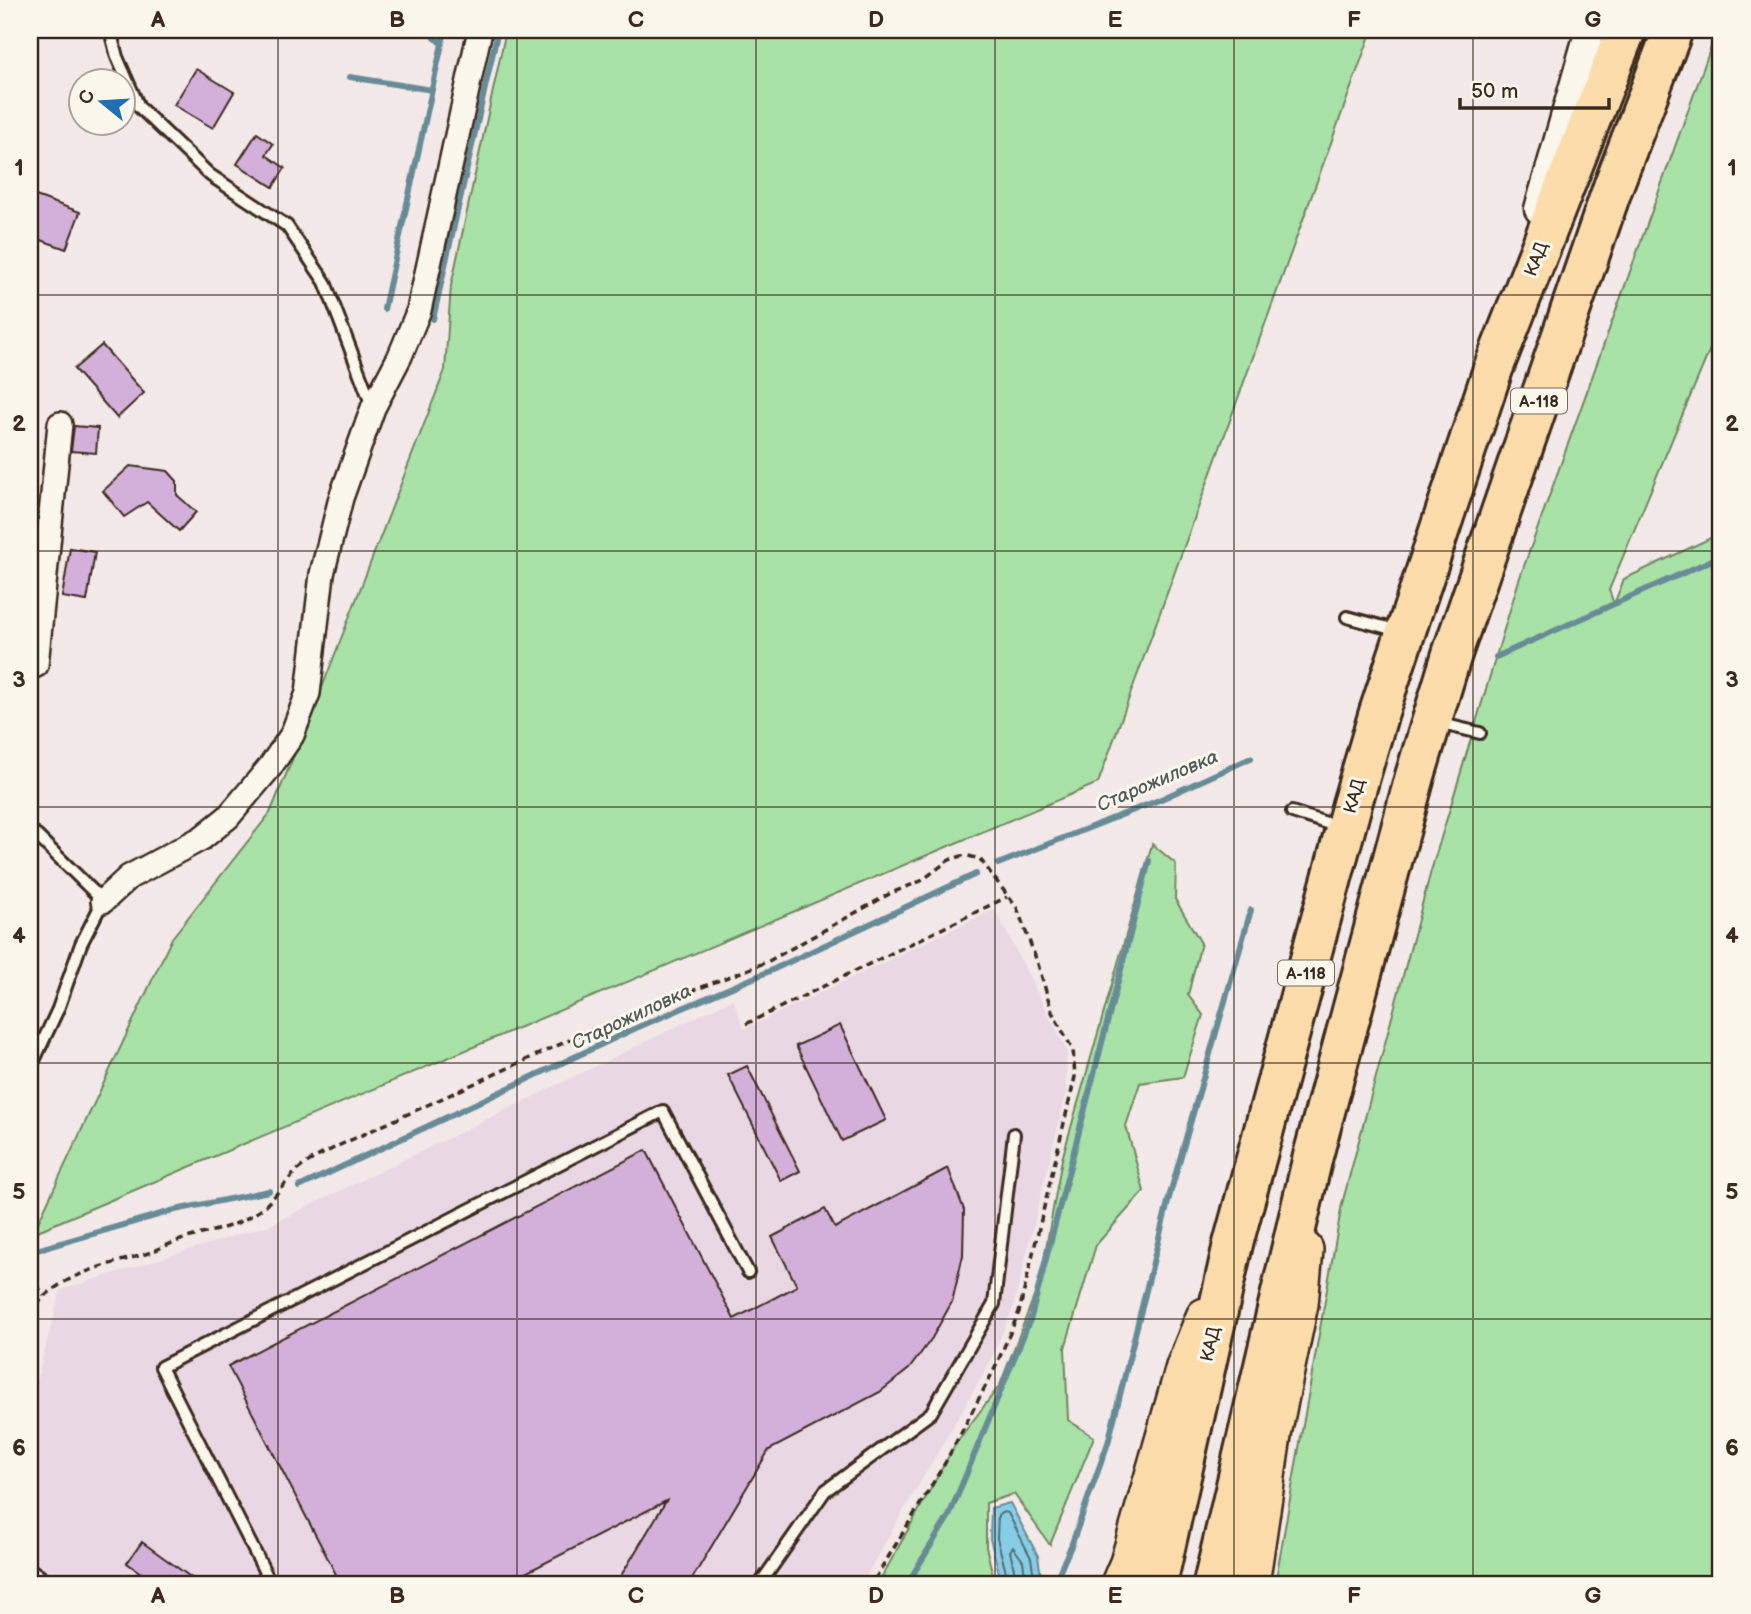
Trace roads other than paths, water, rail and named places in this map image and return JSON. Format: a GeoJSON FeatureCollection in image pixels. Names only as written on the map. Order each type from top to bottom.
{"type":"FeatureCollection","features":[{"type":"Feature","properties":{"kind":"highway","name":"КАД"},"geometry":{"type":"LineString","coordinates":[[1157,1584],[1233,1244],[1379,712],[1493,369],[1626,30]]}},
{"type":"Feature","properties":{"kind":"highway","name":"А-118"},"geometry":{"type":"LineString","coordinates":[[1213,1584],[1313,1156],[1415,776],[1452,654],[1614,184],[1673,30]]}},
{"type":"Feature","properties":{"kind":"main road"},"geometry":{"type":"LineString","coordinates":[[1250,1584],[1273,1429],[1299,1304],[1313,1156]]}},
{"type":"Feature","properties":{"kind":"main road"},"geometry":{"type":"LineString","coordinates":[[1120,1584],[1129,1563],[1185,1367],[1233,1244]]}},
{"type":"Feature","properties":{"kind":"street"},"geometry":{"type":"LineString","coordinates":[[103,901],[129,877],[202,838],[228,817],[270,767],[292,735],[308,693],[322,573],[341,498],[373,408],[400,356],[419,310],[480,30]]}},
{"type":"Feature","properties":{"kind":"street"},"geometry":{"type":"LineString","coordinates":[[1493,369],[1590,30]]}},
{"type":"Feature","properties":{"kind":"street"},"geometry":{"type":"LineString","coordinates":[[30,668],[36,665],[60,424]]}},
{"type":"Feature","properties":{"kind":"lane"},"geometry":{"type":"LineString","coordinates":[[110,30],[117,57],[139,107],[210,175],[287,226],[325,282],[373,408]]}},
{"type":"Feature","properties":{"kind":"lane"},"geometry":{"type":"LineString","coordinates":[[1348,617],[1405,632]]}},
{"type":"Feature","properties":{"kind":"lane"},"geometry":{"type":"LineString","coordinates":[[1432,722],[1480,733]]}},
{"type":"Feature","properties":{"kind":"lane"},"geometry":{"type":"LineString","coordinates":[[1292,812],[1345,829]]}},
{"type":"Feature","properties":{"kind":"lane"},"geometry":{"type":"LineString","coordinates":[[30,829],[103,901],[81,944],[58,1009],[30,1069]]}},
{"type":"Feature","properties":{"kind":"lane"},"geometry":{"type":"LineString","coordinates":[[271,1584],[161,1367],[663,1111],[748,1272]]}},
{"type":"Feature","properties":{"kind":"lane"},"geometry":{"type":"LineString","coordinates":[[760,1584],[825,1491],[931,1413],[994,1304],[1014,1134]]}},
{"type":"Feature","properties":{"kind":"lane"},"geometry":{"type":"LineString","coordinates":[[30,1569],[51,1584]]}},
{"type":"Feature","properties":{"kind":"water"},"geometry":{"type":"Polygon","coordinates":[[[1010,1503],[1038,1556],[1042,1584],[1002,1584],[990,1539],[991,1508],[1010,1503]]]}},
{"type":"Feature","properties":{"kind":"waterway"},"geometry":{"type":"LineString","coordinates":[[426,30],[442,44]]}},
{"type":"Feature","properties":{"kind":"waterway"},"geometry":{"type":"LineString","coordinates":[[384,309],[445,30]]}},
{"type":"Feature","properties":{"kind":"waterway"},"geometry":{"type":"LineString","coordinates":[[433,319],[498,30]]}},
{"type":"Feature","properties":{"kind":"waterway"},"geometry":{"type":"LineString","coordinates":[[350,77],[432,90]]}},
{"type":"Feature","properties":{"kind":"waterway","name":"Старожиловка"},"geometry":{"type":"LineString","coordinates":[[1496,657],[1721,556]]}},
{"type":"Feature","properties":{"kind":"waterway","name":"Старожиловка"},"geometry":{"type":"LineString","coordinates":[[998,864],[1159,800],[1251,758]]}},
{"type":"Feature","properties":{"kind":"waterway"},"geometry":{"type":"LineString","coordinates":[[907,1584],[949,1516],[1031,1317],[1149,861]]}},
{"type":"Feature","properties":{"kind":"waterway","name":"Старожиловка"},"geometry":{"type":"LineString","coordinates":[[299,1187],[636,1028],[772,970],[976,874]]}},
{"type":"Feature","properties":{"kind":"waterway"},"geometry":{"type":"LineString","coordinates":[[1054,1584],[1071,1546],[1108,1443],[1170,1194],[1251,910]]}},
{"type":"Feature","properties":{"kind":"waterway","name":"Старожиловка"},"geometry":{"type":"LineString","coordinates":[[30,1252],[175,1210],[269,1191]]}}]}
